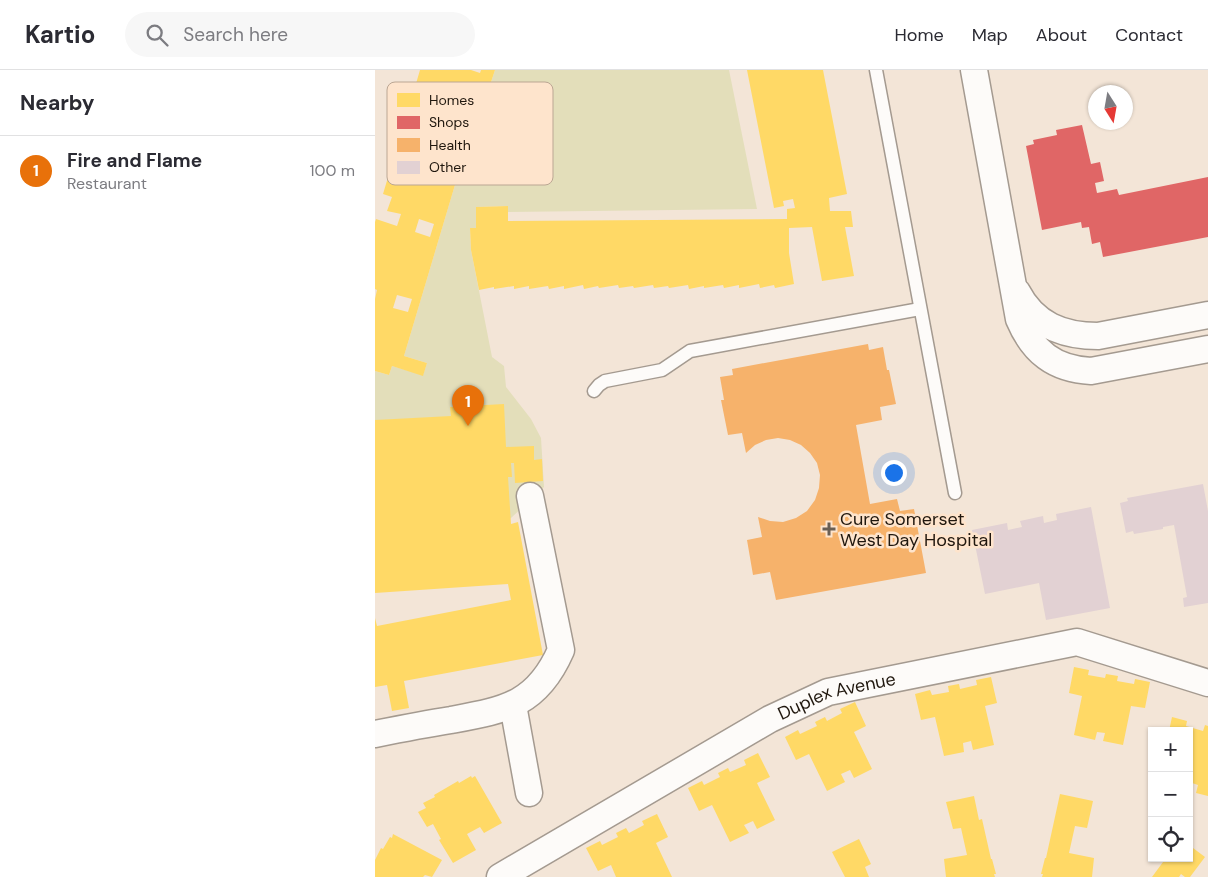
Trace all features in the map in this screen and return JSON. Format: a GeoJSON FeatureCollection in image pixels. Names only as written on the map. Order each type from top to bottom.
{"type":"FeatureCollection","features":[{"type":"Feature","properties":{"kind":"street"},"geometry":{"type":"LineString","coordinates":[[974,70],[1019,319],[1031,342],[1040,352],[1063,366],[1091,371],[1208,349]]}},
{"type":"Feature","properties":{"kind":"street"},"geometry":{"type":"LineString","coordinates":[[1013,285],[1030,312],[1055,329],[1069,334],[1098,336],[1208,315]]}},
{"type":"Feature","properties":{"kind":"street"},"geometry":{"type":"LineString","coordinates":[[375,734],[491,712],[513,705],[531,693],[546,678],[555,665],[561,650],[529,496]]}},
{"type":"Feature","properties":{"kind":"street","name":"Duplex Avenue"},"geometry":{"type":"LineString","coordinates":[[500,877],[770,719],[828,692],[1077,642],[1208,683]]}},
{"type":"Feature","properties":{"kind":"street"},"geometry":{"type":"LineString","coordinates":[[513,705],[529,793]]}},
{"type":"Feature","properties":{"kind":"lane"},"geometry":{"type":"LineString","coordinates":[[876,70],[955,493]]}},
{"type":"Feature","properties":{"kind":"lane"},"geometry":{"type":"LineString","coordinates":[[595,391],[605,381],[661,370],[690,351],[920,309]]}},
{"type":"Feature","properties":{"kind":"shaded area"},"geometry":{"type":"Polygon","coordinates":[[[495,70],[729,70],[757,209],[508,212],[508,206],[476,207],[476,228],[470,228],[471,250],[492,357],[504,366],[506,387],[531,419],[541,438],[544,487],[511,518],[375,526],[375,371],[389,375],[392,366],[423,375],[427,363],[404,356],[455,185],[553,185],[553,82],[491,82],[495,70]]]}},
{"type":"Feature","properties":{"kind":"building: Homes"},"geometry":{"type":"Polygon","coordinates":[[[420,70],[471,70],[480,73],[481,70],[495,70],[491,82],[416,82],[420,70]]]}},
{"type":"Feature","properties":{"kind":"building: Homes"},"geometry":{"type":"Polygon","coordinates":[[[747,70],[823,70],[847,194],[829,198],[830,211],[851,211],[853,227],[845,227],[854,276],[822,281],[812,227],[789,228],[789,253],[794,284],[775,288],[774,285],[760,288],[759,284],[739,288],[739,285],[724,288],[723,285],[704,288],[704,286],[689,289],[688,285],[669,288],[668,286],[654,288],[653,285],[619,288],[618,285],[584,289],[583,285],[564,289],[564,286],[549,289],[548,286],[529,289],[529,286],[514,289],[514,286],[479,290],[471,250],[470,228],[476,228],[476,207],[508,206],[508,221],[787,219],[787,209],[795,208],[793,199],[783,201],[784,206],[774,208],[747,70]]]}},
{"type":"Feature","properties":{"kind":"building: Homes"},"geometry":{"type":"Polygon","coordinates":[[[387,181],[387,185],[455,185],[404,356],[427,363],[423,376],[392,366],[389,375],[375,371],[375,299],[377,290],[375,289],[375,222],[376,219],[397,226],[401,214],[387,211],[392,197],[383,194],[387,181]],[[419,219],[415,232],[430,237],[434,224],[419,219]],[[397,295],[393,308],[408,312],[412,299],[397,295]]]}},
{"type":"Feature","properties":{"kind":"building: Homes"},"geometry":{"type":"Polygon","coordinates":[[[504,404],[506,447],[534,446],[534,460],[542,459],[543,481],[515,483],[514,463],[511,463],[512,477],[508,477],[511,524],[518,522],[543,655],[404,681],[409,708],[392,711],[387,685],[375,687],[375,618],[377,626],[511,600],[508,584],[375,593],[375,420],[451,416],[450,407],[504,404]]]}},
{"type":"Feature","properties":{"kind":"building: Homes"},"geometry":{"type":"Polygon","coordinates":[[[1074,667],[1089,670],[1088,675],[1105,678],[1106,674],[1118,676],[1117,681],[1134,684],[1135,679],[1150,682],[1145,708],[1131,706],[1123,745],[1103,741],[1105,733],[1097,732],[1095,740],[1074,735],[1082,696],[1069,693],[1074,667]]]}},
{"type":"Feature","properties":{"kind":"building: Homes"},"geometry":{"type":"Polygon","coordinates":[[[991,677],[997,703],[985,706],[994,745],[973,750],[971,741],[963,743],[964,752],[944,756],[935,717],[921,720],[915,694],[930,690],[932,695],[949,692],[948,686],[959,684],[960,689],[977,685],[976,680],[991,677]]]}},
{"type":"Feature","properties":{"kind":"building: Homes"},"geometry":{"type":"Polygon","coordinates":[[[855,702],[866,726],[854,732],[872,769],[854,778],[850,770],[841,774],[845,782],[827,791],[809,754],[796,760],[785,737],[798,730],[800,734],[817,726],[815,722],[825,717],[827,721],[842,713],[840,709],[855,702]]]}},
{"type":"Feature","properties":{"kind":"building: Homes"},"geometry":{"type":"Polygon","coordinates":[[[1172,717],[1187,721],[1186,726],[1189,727],[1170,727],[1172,717]]]}},
{"type":"Feature","properties":{"kind":"building: Homes"},"geometry":{"type":"Polygon","coordinates":[[[1205,725],[1208,726],[1208,796],[1196,793],[1198,785],[1193,783],[1193,728],[1203,731],[1205,725]]]}},
{"type":"Feature","properties":{"kind":"building: Homes"},"geometry":{"type":"Polygon","coordinates":[[[758,753],[770,777],[757,783],[775,820],[757,829],[753,821],[744,825],[749,833],[730,842],[712,805],[699,811],[688,788],[702,781],[704,785],[720,777],[718,773],[728,768],[730,772],[746,765],[744,760],[758,753]]]}},
{"type":"Feature","properties":{"kind":"building: Homes"},"geometry":{"type":"Polygon","coordinates":[[[471,776],[472,778],[475,776],[502,823],[484,833],[480,827],[467,834],[476,850],[453,863],[439,840],[441,839],[433,824],[427,827],[418,812],[426,808],[423,803],[435,797],[434,795],[471,776]]]}},
{"type":"Feature","properties":{"kind":"building: Homes"},"geometry":{"type":"Polygon","coordinates":[[[1060,794],[1093,801],[1087,828],[1075,826],[1069,853],[1094,858],[1092,877],[1042,877],[1043,874],[1041,874],[1060,794]]]}},
{"type":"Feature","properties":{"kind":"building: Homes"},"geometry":{"type":"Polygon","coordinates":[[[974,796],[979,820],[982,819],[996,874],[994,874],[995,877],[946,877],[944,859],[967,855],[961,828],[953,829],[946,802],[974,796]]]}},
{"type":"Feature","properties":{"kind":"building: Homes"},"geometry":{"type":"Polygon","coordinates":[[[657,814],[668,837],[656,843],[672,877],[616,877],[611,865],[598,871],[586,848],[600,841],[602,845],[618,837],[616,833],[626,828],[629,833],[644,825],[642,821],[657,814]]]}},
{"type":"Feature","properties":{"kind":"building: Homes"},"geometry":{"type":"Polygon","coordinates":[[[393,834],[442,860],[432,877],[425,875],[423,877],[375,877],[375,860],[381,848],[383,849],[393,834]]]}},
{"type":"Feature","properties":{"kind":"building: Homes"},"geometry":{"type":"Polygon","coordinates":[[[859,839],[871,864],[865,867],[869,877],[845,877],[832,852],[859,839]]]}},
{"type":"Feature","properties":{"kind":"building: Homes"},"geometry":{"type":"Polygon","coordinates":[[[1193,848],[1205,857],[1190,877],[1185,877],[1181,874],[1179,877],[1152,877],[1163,862],[1193,862],[1193,848]]]}},
{"type":"Feature","properties":{"kind":"building: Shops"},"geometry":{"type":"Polygon","coordinates":[[[1082,125],[1091,164],[1100,162],[1104,181],[1095,183],[1097,193],[1117,189],[1119,195],[1208,177],[1208,237],[1103,257],[1100,242],[1092,244],[1089,227],[1082,228],[1081,222],[1042,230],[1026,146],[1034,144],[1033,140],[1057,135],[1056,130],[1082,125]]]}},
{"type":"Feature","properties":{"kind":"building: Health"},"geometry":{"type":"Polygon","coordinates":[[[868,344],[869,350],[883,347],[896,404],[880,407],[882,420],[856,425],[870,504],[897,499],[900,511],[914,509],[926,573],[776,600],[770,572],[753,575],[747,540],[762,537],[758,517],[770,521],[783,522],[796,518],[807,511],[815,500],[819,488],[820,475],[817,463],[801,445],[790,440],[778,438],[766,440],[755,445],[746,453],[742,433],[728,435],[721,400],[724,400],[720,377],[733,375],[732,369],[868,344]]]}},
{"type":"Feature","properties":{"kind":"building: Other"},"geometry":{"type":"Polygon","coordinates":[[[1203,484],[1208,511],[1208,603],[1184,607],[1183,598],[1187,597],[1174,525],[1134,534],[1133,531],[1126,533],[1120,503],[1128,501],[1127,498],[1203,484]]]}},
{"type":"Feature","properties":{"kind":"building: Other"},"geometry":{"type":"Polygon","coordinates":[[[1091,507],[1110,608],[1046,620],[1039,583],[985,594],[972,530],[1007,523],[1008,530],[1022,527],[1020,521],[1043,516],[1044,523],[1057,520],[1056,514],[1091,507]]]}},
{"type":"Feature","properties":{"kind":"place","name":"Fire and Flame"},"geometry":{"type":"Point","coordinates":[468,426]}},
{"type":"Feature","properties":{"kind":"place","name":"Cure Somerset West Day Hospital"},"geometry":{"type":"Point","coordinates":[829,529]}}]}
